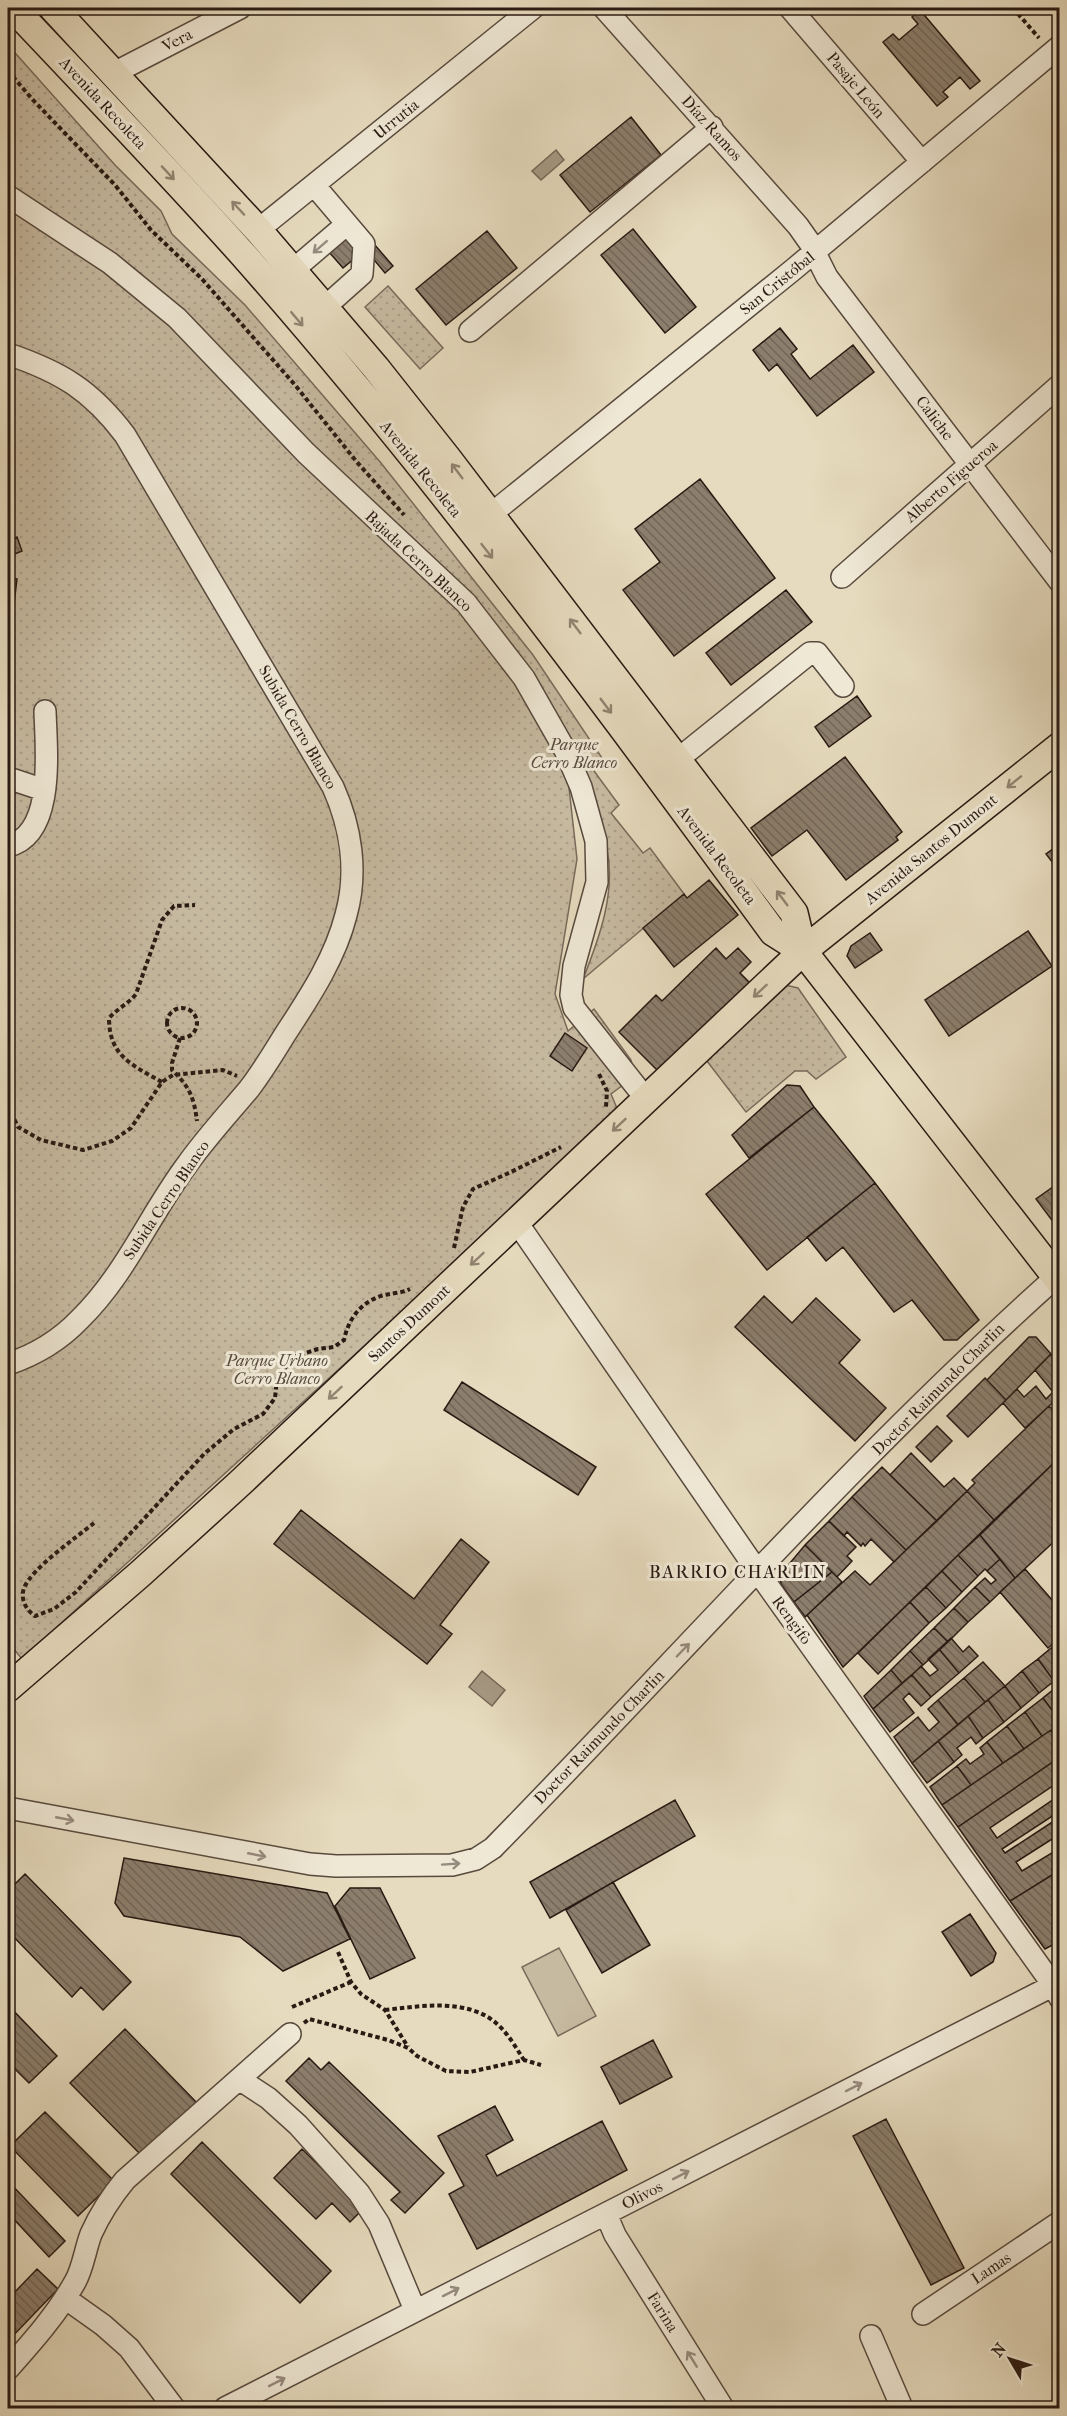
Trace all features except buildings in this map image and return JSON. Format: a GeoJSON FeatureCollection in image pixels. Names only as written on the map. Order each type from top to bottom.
{"type":"FeatureCollection","features":[{"type":"Feature","properties":{"kind":"main road","name":"Avenida Recoleta"},"geometry":{"type":"LineString","coordinates":[[13,8],[224,234],[391,431],[587,681],[774,932],[803,951],[1058,1279]]}},
{"type":"Feature","properties":{"kind":"main road","name":"Avenida Recoleta"},"geometry":{"type":"LineString","coordinates":[[53,8],[258,230],[408,408],[794,913],[803,951]]}},
{"type":"Feature","properties":{"kind":"main road"},"geometry":{"type":"LineString","coordinates":[[224,234],[247,236],[258,230]]}},
{"type":"Feature","properties":{"kind":"main road"},"geometry":{"type":"LineString","coordinates":[[459,516],[474,520],[490,515]]}},
{"type":"Feature","properties":{"kind":"main road","name":"Avenida Santos Dumont"},"geometry":{"type":"LineString","coordinates":[[803,951],[1059,746]]}},
{"type":"Feature","properties":{"kind":"main road","name":"Santos Dumont"},"geometry":{"type":"LineString","coordinates":[[8,1688],[140,1574],[240,1483],[803,951]]}},
{"type":"Feature","properties":{"kind":"street","name":"Vera"},"geometry":{"type":"LineString","coordinates":[[114,73],[240,8]]}},
{"type":"Feature","properties":{"kind":"street","name":"Urrutia"},"geometry":{"type":"LineString","coordinates":[[258,230],[533,8]]}},
{"type":"Feature","properties":{"kind":"street","name":"Díaz Ramos"},"geometry":{"type":"LineString","coordinates":[[604,8],[798,226],[814,252]]}},
{"type":"Feature","properties":{"kind":"street","name":"Pasaje León"},"geometry":{"type":"LineString","coordinates":[[790,8],[922,162]]}},
{"type":"Feature","properties":{"kind":"street","name":"San Cristóbal"},"geometry":{"type":"LineString","coordinates":[[490,515],[814,252],[1057,49]]}},
{"type":"Feature","properties":{"kind":"street"},"geometry":{"type":"LineString","coordinates":[[470,331],[711,127]]}},
{"type":"Feature","properties":{"kind":"street"},"geometry":{"type":"LineString","coordinates":[[314,185],[364,244],[362,274],[325,307]]}},
{"type":"Feature","properties":{"kind":"street","name":"Bajada Cerro Blanco"},"geometry":{"type":"LineString","coordinates":[[8,196],[110,263],[177,318],[306,453],[466,603],[524,678],[565,750],[581,787],[596,841],[597,882],[574,966],[571,995],[574,1008],[646,1099]]}},
{"type":"Feature","properties":{"kind":"street"},"geometry":{"type":"LineString","coordinates":[[293,270],[347,224]]}},
{"type":"Feature","properties":{"kind":"street","name":"Caliche"},"geometry":{"type":"LineString","coordinates":[[814,252],[827,277],[1059,582]]}},
{"type":"Feature","properties":{"kind":"street","name":"Subida Cerro Blanco"},"geometry":{"type":"LineString","coordinates":[[8,354],[48,370],[79,388],[97,401],[125,435],[321,765],[340,803],[349,834],[351,860],[350,897],[346,916],[316,985],[250,1088],[185,1167],[116,1276],[92,1306],[71,1328],[50,1344],[8,1364]]}},
{"type":"Feature","properties":{"kind":"street","name":"Alberto Figueroa"},"geometry":{"type":"LineString","coordinates":[[842,578],[1059,385]]}},
{"type":"Feature","properties":{"kind":"street"},"geometry":{"type":"LineString","coordinates":[[677,760],[810,653],[817,653],[843,686]]}},
{"type":"Feature","properties":{"kind":"street"},"geometry":{"type":"LineString","coordinates":[[8,846],[18,843],[31,829],[41,809],[47,770],[45,711]]}},
{"type":"Feature","properties":{"kind":"street"},"geometry":{"type":"LineString","coordinates":[[8,778],[44,790]]}},
{"type":"Feature","properties":{"kind":"street","name":"Rengifo"},"geometry":{"type":"LineString","coordinates":[[516,1221],[758,1572],[1057,1988]]}},
{"type":"Feature","properties":{"kind":"street","name":"Doctor Raimundo Charlin"},"geometry":{"type":"LineString","coordinates":[[8,1808],[299,1863],[336,1866],[464,1863],[493,1848],[981,1344],[1058,1279]]}},
{"type":"Feature","properties":{"kind":"street","name":"Olivos"},"geometry":{"type":"LineString","coordinates":[[225,2409],[415,2310],[1057,1988]]}},
{"type":"Feature","properties":{"kind":"street"},"geometry":{"type":"LineString","coordinates":[[8,2369],[65,2298],[76,2280],[92,2234],[107,2203],[125,2180],[290,2034]]}},
{"type":"Feature","properties":{"kind":"street"},"geometry":{"type":"LineString","coordinates":[[239,2079],[268,2098],[298,2125],[359,2193],[379,2224],[415,2310]]}},
{"type":"Feature","properties":{"kind":"street","name":"Farina"},"geometry":{"type":"LineString","coordinates":[[606,2214],[615,2235],[723,2409]]}},
{"type":"Feature","properties":{"kind":"street","name":"Lamas"},"geometry":{"type":"LineString","coordinates":[[923,2314],[1059,2222]]}},
{"type":"Feature","properties":{"kind":"street"},"geometry":{"type":"LineString","coordinates":[[65,2298],[104,2325],[129,2348],[174,2409]]}},
{"type":"Feature","properties":{"kind":"street"},"geometry":{"type":"LineString","coordinates":[[871,2336],[902,2409]]}},
{"type":"Feature","properties":{"kind":"path"},"geometry":{"type":"LineString","coordinates":[[1013,8],[1057,49]]}},
{"type":"Feature","properties":{"kind":"path"},"geometry":{"type":"LineString","coordinates":[[8,71],[40,108],[115,185],[151,230],[202,279],[296,385],[411,524]]}},
{"type":"Feature","properties":{"kind":"path"},"geometry":{"type":"LineString","coordinates":[[162,1082],[136,1067],[112,1044],[109,1018],[136,994],[162,920],[174,906],[195,905]]}},
{"type":"Feature","properties":{"kind":"path"},"geometry":{"type":"LineString","coordinates":[[187,1008],[197,1017],[197,1027],[190,1036],[180,1038],[171,1033],[167,1019],[173,1011],[187,1008]]}},
{"type":"Feature","properties":{"kind":"path"},"geometry":{"type":"LineString","coordinates":[[180,1038],[172,1070],[188,1086],[195,1103],[200,1148]]}},
{"type":"Feature","properties":{"kind":"path"},"geometry":{"type":"LineString","coordinates":[[601,1042],[595,1057],[607,1091],[604,1112]]}},
{"type":"Feature","properties":{"kind":"path"},"geometry":{"type":"LineString","coordinates":[[8,1106],[18,1127],[41,1140],[83,1150],[112,1141],[131,1128],[162,1082],[177,1074],[223,1070],[233,1072],[250,1088]]}},
{"type":"Feature","properties":{"kind":"path"},"geometry":{"type":"LineString","coordinates":[[450,1257],[457,1240],[463,1207],[473,1189],[571,1141]]}},
{"type":"Feature","properties":{"kind":"path"},"geometry":{"type":"LineString","coordinates":[[94,1523],[33,1575],[24,1588],[23,1599],[27,1610],[35,1616],[54,1609],[76,1592],[204,1454],[234,1429],[263,1414],[275,1398],[277,1379],[293,1357],[318,1349],[334,1347],[344,1341],[347,1328],[357,1310],[377,1297],[405,1292],[413,1287]]}},
{"type":"Feature","properties":{"kind":"path"},"geometry":{"type":"LineString","coordinates":[[338,1952],[351,1982],[361,1994],[385,2010],[408,2048],[417,2056],[446,2071],[470,2072],[524,2060],[541,2065]]}},
{"type":"Feature","properties":{"kind":"path"},"geometry":{"type":"LineString","coordinates":[[292,2007],[351,1982]]}},
{"type":"Feature","properties":{"kind":"path"},"geometry":{"type":"LineString","coordinates":[[385,2010],[428,2005],[478,2011],[497,2023],[524,2060]]}},
{"type":"Feature","properties":{"kind":"path"},"geometry":{"type":"LineString","coordinates":[[309,2019],[388,2040],[408,2048]]}},
{"type":"Feature","properties":{"kind":"green space"},"geometry":{"type":"Polygon","coordinates":[[[8,45],[115,165],[161,211],[172,234],[245,305],[381,463],[533,655],[606,764],[594,771],[619,805],[611,813],[643,853],[650,848],[684,894],[583,979],[600,932],[608,899],[609,866],[603,831],[585,778],[569,788],[577,859],[555,994],[568,1031],[594,1009],[631,1060],[635,1076],[611,1094],[619,1113],[22,1659],[8,1642],[8,45]]]}},
{"type":"Feature","properties":{"kind":"green space"},"geometry":{"type":"Polygon","coordinates":[[[388,286],[443,348],[420,369],[365,307],[388,286]]]}},
{"type":"Feature","properties":{"kind":"green space"},"geometry":{"type":"Polygon","coordinates":[[[785,985],[798,988],[846,1057],[816,1079],[807,1071],[795,1071],[746,1112],[707,1061],[785,985]]]}},
{"type":"Feature","properties":{"kind":"green space"},"geometry":{"type":"Polygon","coordinates":[[[559,1948],[596,2016],[558,2036],[522,1967],[559,1948]]]}},
{"type":"Feature","properties":{"kind":"shaded area"},"geometry":{"type":"Polygon","coordinates":[[[556,150],[564,160],[541,180],[532,171],[556,150]]]}},
{"type":"Feature","properties":{"kind":"shaded area"},"geometry":{"type":"Polygon","coordinates":[[[482,1671],[505,1690],[492,1706],[469,1687],[482,1671]]]}},
{"type":"Feature","properties":{"kind":"district","name":"BARRIO CHARLIN"},"geometry":{"type":"Point","coordinates":[738,1572]}},
{"type":"Feature","properties":{"kind":"park label","name":"Parque Cerro Blanco"},"geometry":{"type":"Point","coordinates":[574,753]}},
{"type":"Feature","properties":{"kind":"park label","name":"Parque Urbano Cerro Blanco"},"geometry":{"type":"Point","coordinates":[277,1369]}}]}
